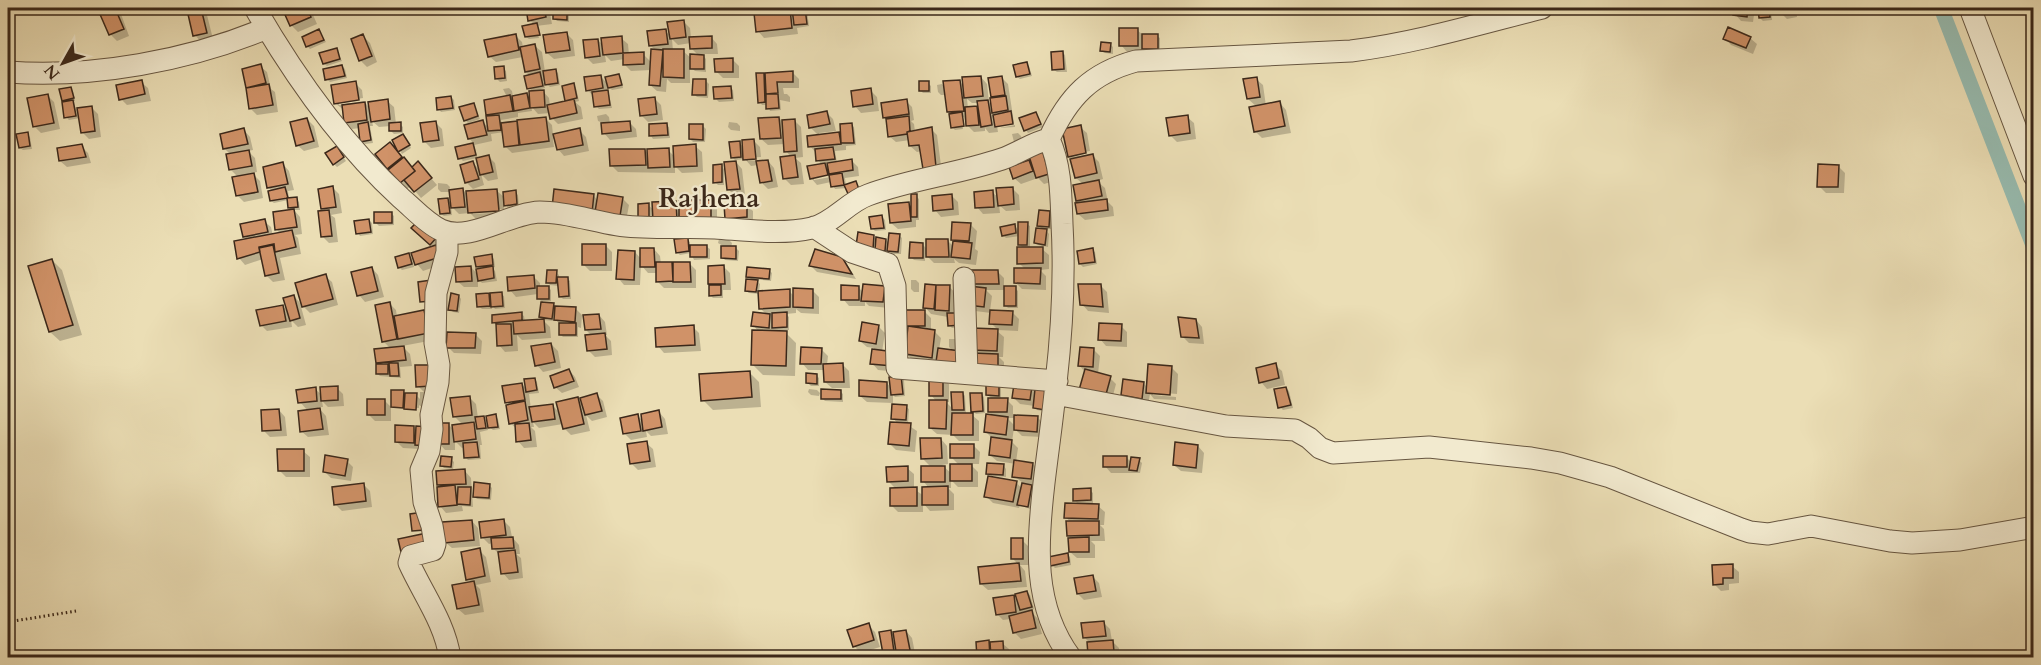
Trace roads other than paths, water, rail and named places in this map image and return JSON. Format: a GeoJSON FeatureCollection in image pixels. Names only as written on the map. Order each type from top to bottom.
{"type":"FeatureCollection","features":[{"type":"Feature","properties":{"kind":"street"},"geometry":{"type":"LineString","coordinates":[[255,8],[322,110],[357,154],[411,207],[439,229],[455,234],[470,232],[520,215],[542,212],[630,226],[760,231],[814,227],[866,196],[900,185],[1001,160],[1035,142],[1049,139]]}},
{"type":"Feature","properties":{"kind":"street"},"geometry":{"type":"LineString","coordinates":[[1071,657],[1057,637],[1051,623],[1039,570],[1039,538],[1056,387],[1062,309],[1064,245],[1060,177],[1049,139],[1062,114],[1083,87],[1105,72],[1128,63],[1375,48],[1451,32],[1542,8]]}},
{"type":"Feature","properties":{"kind":"street"},"geometry":{"type":"LineString","coordinates":[[1970,8],[2034,176]]}},
{"type":"Feature","properties":{"kind":"street"},"geometry":{"type":"LineString","coordinates":[[8,72],[78,73],[139,64],[220,45],[267,28]]}},
{"type":"Feature","properties":{"kind":"street"},"geometry":{"type":"LineString","coordinates":[[814,227],[852,252],[888,264],[895,285],[897,368],[967,373],[1056,387],[1216,424],[1295,430],[1320,448],[1333,453],[1429,447],[1560,463],[1610,477],[1741,529],[1758,533],[1811,526],[1890,541],[1937,542],[1971,539],[2034,527]]}},
{"type":"Feature","properties":{"kind":"street"},"geometry":{"type":"LineString","coordinates":[[447,232],[447,252],[436,293],[435,343],[438,382],[431,415],[429,451],[421,470],[424,502],[435,544],[433,550],[411,556],[409,563],[432,606],[450,657]]}},
{"type":"Feature","properties":{"kind":"street"},"geometry":{"type":"LineString","coordinates":[[964,278],[967,373]]}},
{"type":"Feature","properties":{"kind":"waterway"},"geometry":{"type":"LineString","coordinates":[[1941,8],[2034,248]]}},
{"type":"Feature","properties":{"kind":"district","name":"Rajhena"},"geometry":{"type":"Point","coordinates":[709,198]}}]}
